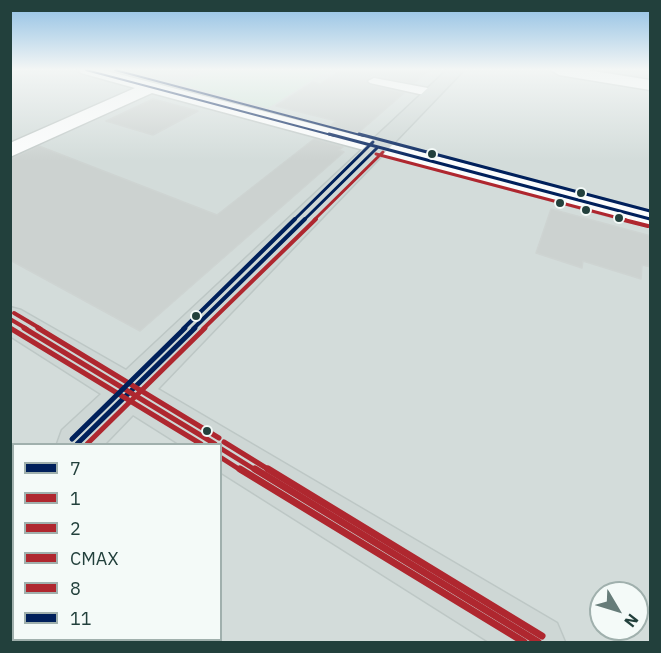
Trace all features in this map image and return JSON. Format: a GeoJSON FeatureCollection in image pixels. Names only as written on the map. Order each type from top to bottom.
{"type":"FeatureCollection","features":[{"type":"Feature","properties":{"kind":"main road"},"geometry":{"type":"LineString","coordinates":[[77,443],[425,100]]}},
{"type":"Feature","properties":{"kind":"main road"},"geometry":{"type":"LineString","coordinates":[[10,319],[213,443]]}},
{"type":"Feature","properties":{"kind":"main road"},"geometry":{"type":"LineString","coordinates":[[222,449],[538,642]]}},
{"type":"Feature","properties":{"kind":"street"},"geometry":{"type":"LineString","coordinates":[[10,151],[121,100]]}},
{"type":"Feature","properties":{"kind":"street"},"geometry":{"type":"LineString","coordinates":[[202,100],[651,219]]}},
{"type":"Feature","properties":{"kind":"shaded area"},"geometry":{"type":"Polygon","coordinates":[[[10,100],[650,100],[650,642],[11,642],[10,100]]]}},
{"type":"Feature","properties":{"kind":"green space"},"geometry":{"type":"Polygon","coordinates":[[[240,100],[280,100],[268,108],[240,100]]]}},
{"type":"Feature","properties":{"kind":"building"},"geometry":{"type":"Polygon","coordinates":[[[150,100],[159,100],[198,111],[153,135],[106,121],[150,100]]]}},
{"type":"Feature","properties":{"kind":"building"},"geometry":{"type":"Polygon","coordinates":[[[285,100],[395,100],[358,133],[330,126],[336,121],[276,106],[285,100]]]}},
{"type":"Feature","properties":{"kind":"building"},"geometry":{"type":"Polygon","coordinates":[[[314,139],[343,147],[339,150],[344,152],[140,331],[10,260],[10,159],[39,146],[217,215],[314,139]]]}},
{"type":"Feature","properties":{"kind":"building"},"geometry":{"type":"Polygon","coordinates":[[[551,209],[651,236],[651,267],[642,265],[641,279],[583,261],[582,268],[536,253],[551,209]]]}},
{"type":"Feature","properties":{"kind":"transit line","name":"7"},"geometry":{"type":"LineString","coordinates":[[201,100],[650,219]]}},
{"type":"Feature","properties":{"kind":"transit line","name":"11"},"geometry":{"type":"LineString","coordinates":[[231,100],[650,211]]}},
{"type":"Feature","properties":{"kind":"transit line","name":"11"},"geometry":{"type":"LineString","coordinates":[[72,439],[373,142]]}},
{"type":"Feature","properties":{"kind":"transit line","name":"7"},"geometry":{"type":"LineString","coordinates":[[78,443],[378,147]]}},
{"type":"Feature","properties":{"kind":"transit line","name":"8"},"geometry":{"type":"LineString","coordinates":[[88,443],[383,152]]}},
{"type":"Feature","properties":{"kind":"transit line","name":"8"},"geometry":{"type":"LineString","coordinates":[[376,154],[648,226]]}},
{"type":"Feature","properties":{"kind":"transit line","name":"CMAX"},"geometry":{"type":"LineString","coordinates":[[14,313],[219,438]]}},
{"type":"Feature","properties":{"kind":"transit line","name":"1"},"geometry":{"type":"LineString","coordinates":[[10,319],[213,443]]}},
{"type":"Feature","properties":{"kind":"transit line","name":"2"},"geometry":{"type":"LineString","coordinates":[[10,328],[199,443]]}},
{"type":"Feature","properties":{"kind":"transit line","name":"CMAX"},"geometry":{"type":"LineString","coordinates":[[224,442],[542,636]]}},
{"type":"Feature","properties":{"kind":"transit line","name":"1"},"geometry":{"type":"LineString","coordinates":[[222,449],[538,642]]}},
{"type":"Feature","properties":{"kind":"transit line","name":"2"},"geometry":{"type":"LineString","coordinates":[[222,458],[524,642]]}}]}
